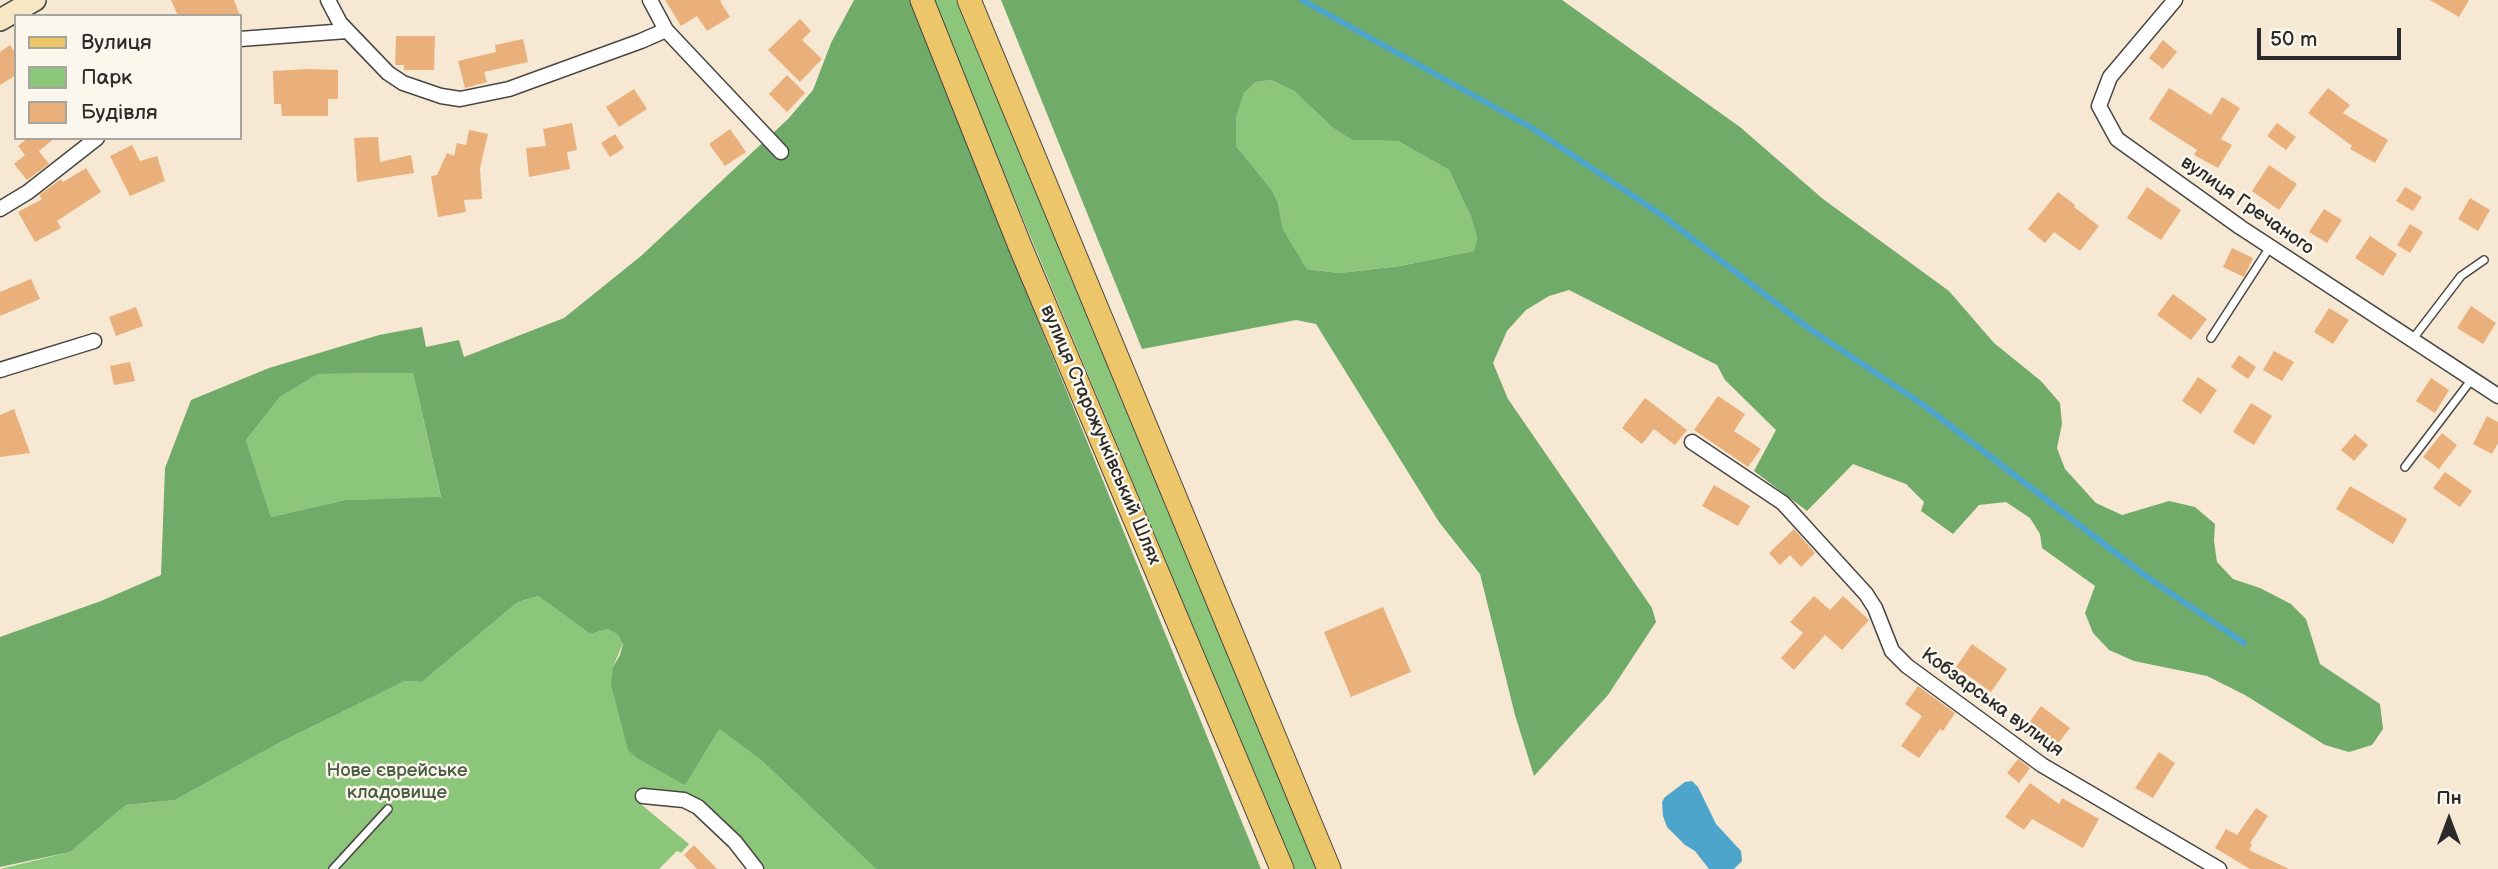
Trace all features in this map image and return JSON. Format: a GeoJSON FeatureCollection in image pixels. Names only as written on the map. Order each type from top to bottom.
{"type":"FeatureCollection","features":[{"type":"Feature","properties":{"kind":"main road","name":"вулиця Старожучківський Шлях"},"geometry":{"type":"LineString","coordinates":[[922,0],[1020,246],[1282,869]]}},
{"type":"Feature","properties":{"kind":"main road"},"geometry":{"type":"LineString","coordinates":[[969,0],[1329,869]]}},
{"type":"Feature","properties":{"kind":"street"},"geometry":{"type":"LineString","coordinates":[[0,20],[36,0]]}},
{"type":"Feature","properties":{"kind":"street"},"geometry":{"type":"LineString","coordinates":[[328,0],[347,31],[378,64],[403,83],[441,96],[460,99],[509,89],[666,30]]}},
{"type":"Feature","properties":{"kind":"street"},"geometry":{"type":"LineString","coordinates":[[650,0],[666,30],[781,152]]}},
{"type":"Feature","properties":{"kind":"street","name":"вулиця Гречаного"},"geometry":{"type":"LineString","coordinates":[[2175,0],[2110,77],[2099,106],[2117,138],[2270,247],[2498,396]]}},
{"type":"Feature","properties":{"kind":"street"},"geometry":{"type":"LineString","coordinates":[[242,39],[347,31]]}},
{"type":"Feature","properties":{"kind":"street"},"geometry":{"type":"LineString","coordinates":[[0,209],[94,140]]}},
{"type":"Feature","properties":{"kind":"street"},"geometry":{"type":"LineString","coordinates":[[0,370],[94,341]]}},
{"type":"Feature","properties":{"kind":"street","name":"Кобзарська вулиця"},"geometry":{"type":"LineString","coordinates":[[1692,442],[1783,503],[1866,594],[1875,608],[1892,651],[1907,666],[2042,765],[2219,869]]}},
{"type":"Feature","properties":{"kind":"street"},"geometry":{"type":"LineString","coordinates":[[643,796],[684,800],[698,807],[735,842],[756,869]]}},
{"type":"Feature","properties":{"kind":"lane"},"geometry":{"type":"LineString","coordinates":[[2211,338],[2270,247]]}},
{"type":"Feature","properties":{"kind":"lane"},"geometry":{"type":"LineString","coordinates":[[2413,340],[2460,276],[2484,260]]}},
{"type":"Feature","properties":{"kind":"lane"},"geometry":{"type":"LineString","coordinates":[[2406,467],[2472,379]]}},
{"type":"Feature","properties":{"kind":"lane"},"geometry":{"type":"LineString","coordinates":[[333,869],[387,809]]}},
{"type":"Feature","properties":{"kind":"green space"},"geometry":{"type":"Polygon","coordinates":[[[854,0],[912,0],[1012,257],[1261,869],[876,869],[761,760],[719,729],[685,785],[637,758],[628,750],[611,684],[613,667],[623,644],[618,635],[608,629],[590,634],[538,596],[518,602],[422,682],[405,681],[279,743],[175,800],[126,805],[70,852],[0,867],[0,637],[101,601],[161,575],[165,468],[191,400],[269,368],[379,335],[422,327],[426,347],[459,340],[464,357],[564,318],[641,256],[788,119],[813,90],[831,43],[854,0]],[[413,373],[318,374],[280,397],[246,440],[271,517],[345,500],[441,497],[413,373]]]}},
{"type":"Feature","properties":{"kind":"green space"},"geometry":{"type":"Polygon","coordinates":[[[932,0],[956,0],[1318,869],[1294,869],[932,0]]]}},
{"type":"Feature","properties":{"kind":"green space"},"geometry":{"type":"Polygon","coordinates":[[[1001,0],[1562,0],[1740,127],[1823,199],[1949,291],[1994,343],[2041,381],[2060,403],[2062,424],[2057,448],[2065,469],[2096,503],[2122,515],[2169,501],[2195,507],[2215,524],[2217,562],[2233,579],[2260,588],[2291,604],[2306,619],[2320,664],[2380,704],[2383,729],[2372,745],[2349,752],[2325,745],[2245,695],[2207,676],[2134,661],[2109,650],[2093,633],[2085,613],[2095,586],[2042,548],[2040,534],[2030,518],[2006,502],[1979,505],[1953,534],[1921,511],[1924,502],[1906,484],[1853,464],[1807,511],[1754,471],[1776,430],[1725,380],[1717,365],[1569,290],[1549,296],[1526,310],[1507,331],[1493,363],[1508,399],[1652,608],[1656,622],[1608,695],[1534,776],[1515,715],[1480,574],[1439,522],[1316,324],[1296,320],[1142,349],[1001,0]],[[1271,80],[1256,82],[1244,93],[1236,118],[1236,146],[1272,190],[1278,203],[1283,229],[1307,269],[1339,273],[1400,266],[1474,251],[1477,237],[1471,217],[1449,170],[1398,141],[1352,140],[1333,128],[1294,91],[1271,80]]]}},
{"type":"Feature","properties":{"kind":"green space"},"geometry":{"type":"Polygon","coordinates":[[[1271,80],[1294,91],[1333,128],[1352,140],[1398,141],[1449,170],[1471,217],[1477,237],[1474,251],[1400,266],[1339,273],[1307,269],[1283,229],[1278,203],[1272,190],[1236,146],[1236,118],[1244,93],[1256,82],[1271,80]]]}},
{"type":"Feature","properties":{"kind":"green space"},"geometry":{"type":"Polygon","coordinates":[[[413,373],[441,498],[345,500],[271,517],[246,440],[280,397],[318,374],[413,373]]]}},
{"type":"Feature","properties":{"kind":"green space","name":"Нове єврейське кладовище"},"geometry":{"type":"Polygon","coordinates":[[[538,596],[590,634],[608,629],[618,635],[623,643],[613,667],[719,729],[761,760],[876,869],[761,869],[685,796],[638,790],[637,801],[689,844],[681,853],[677,851],[659,869],[0,869],[70,852],[126,805],[175,800],[279,743],[405,681],[422,682],[518,602],[538,596]]]}},
{"type":"Feature","properties":{"kind":"water"},"geometry":{"type":"Polygon","coordinates":[[[1692,781],[1698,787],[1716,824],[1741,851],[1742,861],[1734,869],[1709,869],[1695,851],[1667,827],[1662,802],[1685,782],[1692,781]]]}},
{"type":"Feature","properties":{"kind":"building"},"geometry":{"type":"Polygon","coordinates":[[[171,0],[234,0],[239,14],[177,14],[171,0]]]}},
{"type":"Feature","properties":{"kind":"building"},"geometry":{"type":"Polygon","coordinates":[[[665,0],[722,0],[720,1],[730,17],[707,31],[697,16],[681,26],[665,0]]]}},
{"type":"Feature","properties":{"kind":"building"},"geometry":{"type":"Polygon","coordinates":[[[2430,0],[2469,0],[2459,17],[2430,0]]]}},
{"type":"Feature","properties":{"kind":"building"},"geometry":{"type":"Polygon","coordinates":[[[800,19],[811,31],[802,40],[822,59],[800,82],[768,50],[800,19]]]}},
{"type":"Feature","properties":{"kind":"building"},"geometry":{"type":"Polygon","coordinates":[[[396,36],[435,36],[434,70],[404,70],[404,65],[395,65],[396,36]]]}},
{"type":"Feature","properties":{"kind":"building"},"geometry":{"type":"Polygon","coordinates":[[[523,39],[528,62],[484,72],[487,82],[465,88],[458,61],[496,52],[495,45],[523,39]]]}},
{"type":"Feature","properties":{"kind":"building"},"geometry":{"type":"Polygon","coordinates":[[[2163,40],[2177,52],[2163,69],[2149,58],[2163,40]]]}},
{"type":"Feature","properties":{"kind":"building"},"geometry":{"type":"Polygon","coordinates":[[[10,45],[14,51],[14,76],[0,85],[0,52],[10,45]]]}},
{"type":"Feature","properties":{"kind":"building"},"geometry":{"type":"Polygon","coordinates":[[[338,70],[338,99],[328,99],[328,116],[282,116],[281,104],[274,104],[273,71],[338,70]]]}},
{"type":"Feature","properties":{"kind":"building"},"geometry":{"type":"Polygon","coordinates":[[[787,75],[805,93],[787,112],[769,94],[787,75]]]}},
{"type":"Feature","properties":{"kind":"building"},"geometry":{"type":"Polygon","coordinates":[[[2169,88],[2211,115],[2222,97],[2240,108],[2221,139],[2232,145],[2218,168],[2194,155],[2197,150],[2149,119],[2169,88]]]}},
{"type":"Feature","properties":{"kind":"building"},"geometry":{"type":"Polygon","coordinates":[[[2328,88],[2350,105],[2343,113],[2388,140],[2375,163],[2350,149],[2352,146],[2308,113],[2328,88]]]}},
{"type":"Feature","properties":{"kind":"building"},"geometry":{"type":"Polygon","coordinates":[[[634,89],[647,109],[619,127],[606,107],[634,89]]]}},
{"type":"Feature","properties":{"kind":"building"},"geometry":{"type":"Polygon","coordinates":[[[572,123],[577,150],[567,152],[570,169],[529,177],[526,148],[546,146],[543,129],[572,123]]]}},
{"type":"Feature","properties":{"kind":"building"},"geometry":{"type":"Polygon","coordinates":[[[2277,123],[2296,137],[2286,150],[2267,136],[2277,123]]]}},
{"type":"Feature","properties":{"kind":"building"},"geometry":{"type":"Polygon","coordinates":[[[730,129],[746,152],[725,166],[709,144],[730,129]]]}},
{"type":"Feature","properties":{"kind":"building"},"geometry":{"type":"Polygon","coordinates":[[[469,130],[488,134],[480,168],[482,199],[464,200],[466,212],[438,217],[431,176],[437,175],[447,153],[454,156],[457,143],[466,145],[469,130]]]}},
{"type":"Feature","properties":{"kind":"building"},"geometry":{"type":"Polygon","coordinates":[[[615,134],[624,148],[610,157],[601,143],[615,134]]]}},
{"type":"Feature","properties":{"kind":"building"},"geometry":{"type":"Polygon","coordinates":[[[378,137],[380,162],[411,155],[414,173],[357,182],[354,138],[378,137]]]}},
{"type":"Feature","properties":{"kind":"building"},"geometry":{"type":"Polygon","coordinates":[[[26,140],[53,140],[39,151],[49,164],[27,180],[14,164],[25,155],[18,146],[26,140]]]}},
{"type":"Feature","properties":{"kind":"building"},"geometry":{"type":"Polygon","coordinates":[[[132,145],[140,161],[157,156],[165,181],[130,196],[110,156],[132,145]]]}},
{"type":"Feature","properties":{"kind":"building"},"geometry":{"type":"Polygon","coordinates":[[[2269,165],[2297,184],[2279,210],[2252,191],[2269,165]]]}},
{"type":"Feature","properties":{"kind":"building"},"geometry":{"type":"Polygon","coordinates":[[[86,168],[101,192],[57,221],[61,228],[35,242],[18,212],[42,199],[39,195],[61,179],[63,182],[86,168]]]}},
{"type":"Feature","properties":{"kind":"building"},"geometry":{"type":"Polygon","coordinates":[[[2147,187],[2181,210],[2161,240],[2127,218],[2147,187]]]}},
{"type":"Feature","properties":{"kind":"building"},"geometry":{"type":"Polygon","coordinates":[[[2405,187],[2422,197],[2413,211],[2396,201],[2405,187]]]}},
{"type":"Feature","properties":{"kind":"building"},"geometry":{"type":"Polygon","coordinates":[[[2058,192],[2099,226],[2080,251],[2054,232],[2045,243],[2028,229],[2058,192]]]}},
{"type":"Feature","properties":{"kind":"building"},"geometry":{"type":"Polygon","coordinates":[[[2470,198],[2490,210],[2478,231],[2458,219],[2470,198]]]}},
{"type":"Feature","properties":{"kind":"building"},"geometry":{"type":"Polygon","coordinates":[[[2324,209],[2342,220],[2327,243],[2309,232],[2324,209]]]}},
{"type":"Feature","properties":{"kind":"building"},"geometry":{"type":"Polygon","coordinates":[[[2410,224],[2423,232],[2410,253],[2397,245],[2410,224]]]}},
{"type":"Feature","properties":{"kind":"building"},"geometry":{"type":"Polygon","coordinates":[[[2370,236],[2397,254],[2383,276],[2355,258],[2370,236]]]}},
{"type":"Feature","properties":{"kind":"building"},"geometry":{"type":"Polygon","coordinates":[[[2232,248],[2253,258],[2244,277],[2223,267],[2232,248]]]}},
{"type":"Feature","properties":{"kind":"building"},"geometry":{"type":"Polygon","coordinates":[[[31,279],[40,299],[0,316],[0,292],[31,279]]]}},
{"type":"Feature","properties":{"kind":"building"},"geometry":{"type":"Polygon","coordinates":[[[2173,294],[2207,319],[2191,340],[2157,315],[2173,294]]]}},
{"type":"Feature","properties":{"kind":"building"},"geometry":{"type":"Polygon","coordinates":[[[2471,306],[2496,323],[2483,344],[2457,328],[2471,306]]]}},
{"type":"Feature","properties":{"kind":"building"},"geometry":{"type":"Polygon","coordinates":[[[136,307],[143,326],[116,336],[109,317],[136,307]]]}},
{"type":"Feature","properties":{"kind":"building"},"geometry":{"type":"Polygon","coordinates":[[[2329,308],[2349,320],[2333,344],[2314,332],[2329,308]]]}},
{"type":"Feature","properties":{"kind":"building"},"geometry":{"type":"Polygon","coordinates":[[[2274,351],[2294,362],[2282,381],[2263,370],[2274,351]]]}},
{"type":"Feature","properties":{"kind":"building"},"geometry":{"type":"Polygon","coordinates":[[[2239,355],[2256,367],[2248,379],[2231,367],[2239,355]]]}},
{"type":"Feature","properties":{"kind":"building"},"geometry":{"type":"Polygon","coordinates":[[[130,362],[135,381],[114,385],[110,366],[130,362]]]}},
{"type":"Feature","properties":{"kind":"building"},"geometry":{"type":"Polygon","coordinates":[[[2198,377],[2217,390],[2201,414],[2182,401],[2198,377]]]}},
{"type":"Feature","properties":{"kind":"building"},"geometry":{"type":"Polygon","coordinates":[[[2431,378],[2449,390],[2435,413],[2416,401],[2431,378]]]}},
{"type":"Feature","properties":{"kind":"building"},"geometry":{"type":"Polygon","coordinates":[[[1718,396],[1745,414],[1734,431],[1761,449],[1748,467],[1694,430],[1718,396]]]}},
{"type":"Feature","properties":{"kind":"building"},"geometry":{"type":"Polygon","coordinates":[[[1645,398],[1687,430],[1675,445],[1654,429],[1642,444],[1622,428],[1645,398]]]}},
{"type":"Feature","properties":{"kind":"building"},"geometry":{"type":"Polygon","coordinates":[[[2251,403],[2272,416],[2254,445],[2233,432],[2251,403]]]}},
{"type":"Feature","properties":{"kind":"building"},"geometry":{"type":"Polygon","coordinates":[[[14,409],[30,453],[0,457],[0,415],[14,409]]]}},
{"type":"Feature","properties":{"kind":"building"},"geometry":{"type":"Polygon","coordinates":[[[2487,416],[2498,422],[2498,443],[2492,454],[2473,444],[2487,416]]]}},
{"type":"Feature","properties":{"kind":"building"},"geometry":{"type":"Polygon","coordinates":[[[2442,433],[2457,445],[2439,469],[2423,457],[2442,433]]]}},
{"type":"Feature","properties":{"kind":"building"},"geometry":{"type":"Polygon","coordinates":[[[2355,434],[2368,445],[2354,461],[2341,450],[2355,434]]]}},
{"type":"Feature","properties":{"kind":"building"},"geometry":{"type":"Polygon","coordinates":[[[2445,472],[2472,491],[2460,507],[2433,488],[2445,472]]]}},
{"type":"Feature","properties":{"kind":"building"},"geometry":{"type":"Polygon","coordinates":[[[1714,485],[1750,506],[1738,526],[1702,506],[1714,485]]]}},
{"type":"Feature","properties":{"kind":"building"},"geometry":{"type":"Polygon","coordinates":[[[2350,486],[2407,519],[2393,544],[2336,509],[2350,486]]]}},
{"type":"Feature","properties":{"kind":"building"},"geometry":{"type":"Polygon","coordinates":[[[1794,529],[1815,553],[1801,567],[1790,555],[1780,565],[1769,553],[1794,529]]]}},
{"type":"Feature","properties":{"kind":"building"},"geometry":{"type":"Polygon","coordinates":[[[1814,596],[1830,610],[1843,596],[1869,620],[1842,650],[1825,635],[1794,670],[1781,658],[1803,633],[1790,622],[1814,596]]]}},
{"type":"Feature","properties":{"kind":"building"},"geometry":{"type":"Polygon","coordinates":[[[1383,607],[1411,672],[1351,697],[1324,632],[1383,607]]]}},
{"type":"Feature","properties":{"kind":"building"},"geometry":{"type":"Polygon","coordinates":[[[1972,644],[2007,669],[1991,692],[1956,667],[1972,644]]]}},
{"type":"Feature","properties":{"kind":"building"},"geometry":{"type":"Polygon","coordinates":[[[1918,686],[1955,713],[1919,758],[1901,746],[1922,716],[1905,704],[1918,686]]]}},
{"type":"Feature","properties":{"kind":"building"},"geometry":{"type":"Polygon","coordinates":[[[2041,706],[2070,728],[2056,746],[2028,724],[2041,706]]]}},
{"type":"Feature","properties":{"kind":"building"},"geometry":{"type":"Polygon","coordinates":[[[2159,752],[2175,763],[2153,798],[2135,788],[2159,752]]]}},
{"type":"Feature","properties":{"kind":"building"},"geometry":{"type":"Polygon","coordinates":[[[2018,759],[2030,768],[2019,783],[2007,773],[2018,759]]]}},
{"type":"Feature","properties":{"kind":"building"},"geometry":{"type":"Polygon","coordinates":[[[2030,783],[2059,804],[2062,798],[2099,819],[2083,848],[2032,819],[2024,830],[2005,817],[2030,783]]]}},
{"type":"Feature","properties":{"kind":"building"},"geometry":{"type":"Polygon","coordinates":[[[2256,808],[2268,816],[2250,843],[2252,844],[2249,850],[2289,869],[2250,869],[2215,848],[2226,829],[2237,835],[2256,808]]]}},
{"type":"Feature","properties":{"kind":"building"},"geometry":{"type":"Polygon","coordinates":[[[694,845],[717,869],[697,869],[684,855],[694,845]]]}},
{"type":"Feature","properties":{"kind":"waterway"},"geometry":{"type":"LineString","coordinates":[[1302,0],[1532,128],[1663,216],[1807,327],[1922,404],[2147,577],[2244,643]]}}]}
